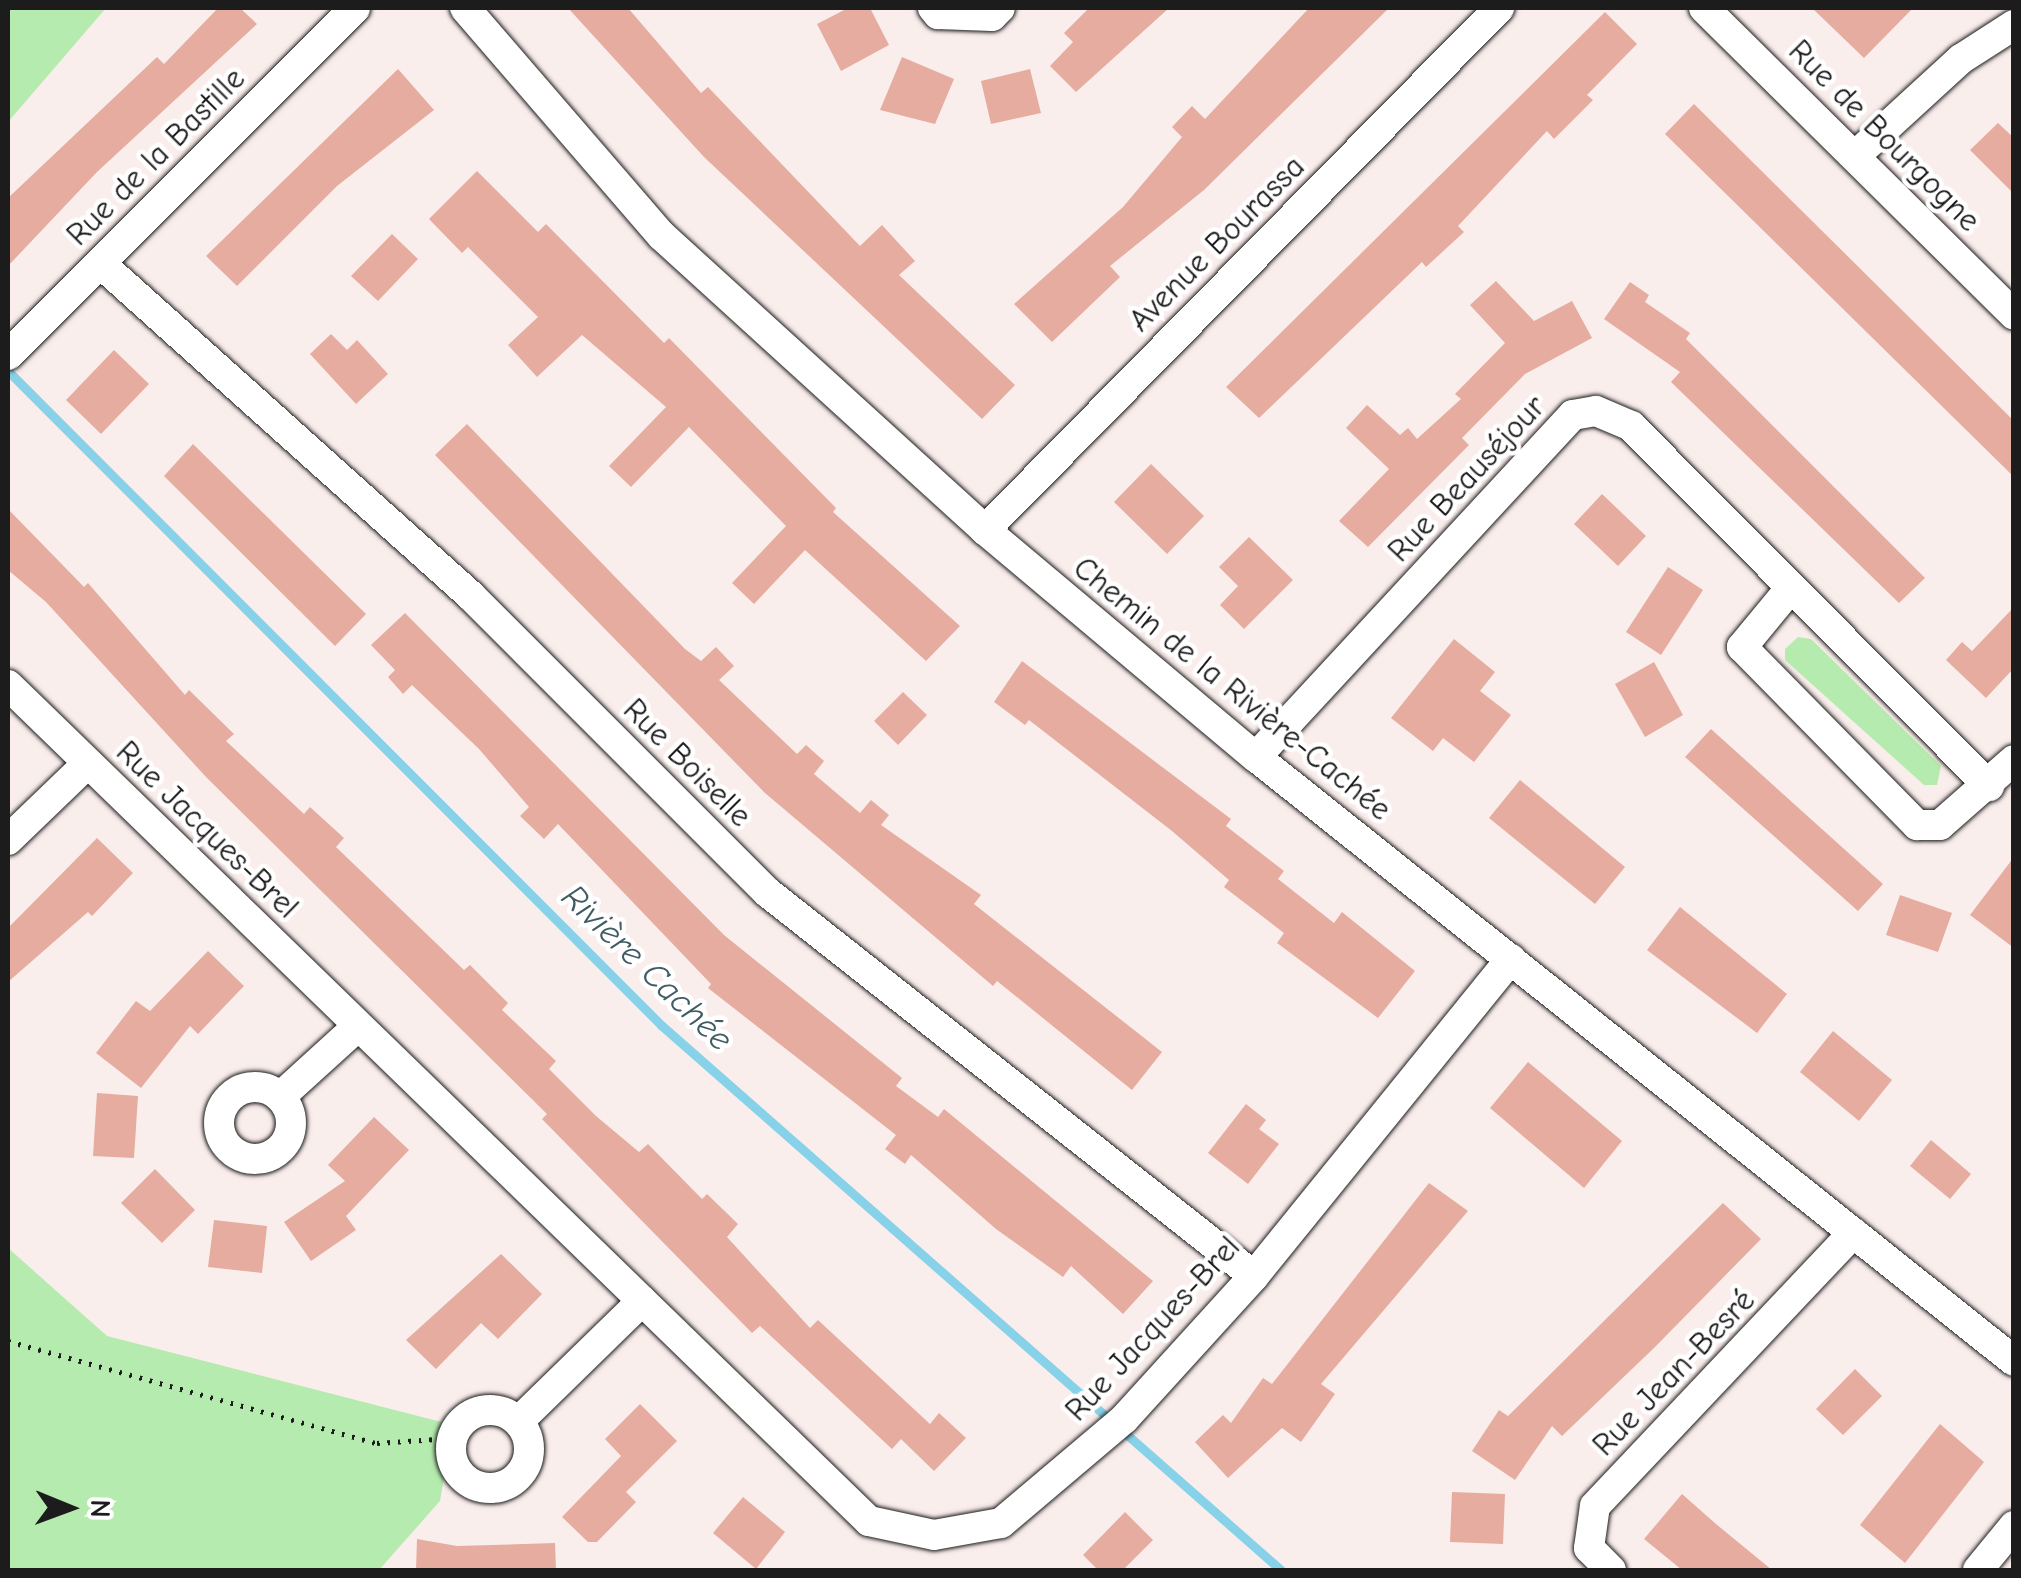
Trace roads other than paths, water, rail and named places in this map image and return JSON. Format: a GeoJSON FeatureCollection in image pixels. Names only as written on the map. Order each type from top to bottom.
{"type":"FeatureCollection","features":[{"type":"Feature","properties":{"kind":"street","name":"Rue de la Bastille"},"geometry":{"type":"LineString","coordinates":[[11,352],[355,8]]}},
{"type":"Feature","properties":{"kind":"street","name":"Chemin de la Rivière-Cachée"},"geometry":{"type":"LineString","coordinates":[[465,8],[662,236],[985,530],[1256,757],[2014,1361]]}},
{"type":"Feature","properties":{"kind":"street"},"geometry":{"type":"LineString","coordinates":[[933,8],[938,14],[992,16],[1000,8]]}},
{"type":"Feature","properties":{"kind":"street","name":"Avenue Bourassa"},"geometry":{"type":"LineString","coordinates":[[985,530],[1499,8]]}},
{"type":"Feature","properties":{"kind":"street","name":"Rue de Bourgogne"},"geometry":{"type":"LineString","coordinates":[[1704,8],[2014,315]]}},
{"type":"Feature","properties":{"kind":"street"},"geometry":{"type":"LineString","coordinates":[[1855,156],[1960,59],[2014,25]]}},
{"type":"Feature","properties":{"kind":"street","name":"Rue Boiselle"},"geometry":{"type":"LineString","coordinates":[[100,263],[470,596],[767,892],[1254,1276]]}},
{"type":"Feature","properties":{"kind":"street","name":"Rue Beauséjour"},"geometry":{"type":"LineString","coordinates":[[1256,757],[1573,415],[1596,411],[1631,426],[1789,590],[1988,786]]}},
{"type":"Feature","properties":{"kind":"street"},"geometry":{"type":"LineString","coordinates":[[1789,590],[1742,647],[1918,825],[1940,826],[2014,760]]}},
{"type":"Feature","properties":{"kind":"street","name":"Rue Jacques-Brel"},"geometry":{"type":"LineString","coordinates":[[8,685],[868,1521],[934,1535],[1002,1523],[1112,1429],[1254,1276],[1511,959]]}},
{"type":"Feature","properties":{"kind":"street"},"geometry":{"type":"LineString","coordinates":[[8,840],[88,764]]}},
{"type":"Feature","properties":{"kind":"street"},"geometry":{"type":"LineString","coordinates":[[280,1097],[358,1026]]}},
{"type":"Feature","properties":{"kind":"street","name":"Rue Jean-Besré"},"geometry":{"type":"LineString","coordinates":[[1611,1570],[1589,1548],[1594,1506],[1853,1232]]}},
{"type":"Feature","properties":{"kind":"street"},"geometry":{"type":"LineString","coordinates":[[519,1422],[642,1302]]}},
{"type":"Feature","properties":{"kind":"street"},"geometry":{"type":"LineString","coordinates":[[486,1409],[519,1422],[528,1460],[499,1487],[462,1476],[452,1438],[465,1418],[486,1409]]}},
{"type":"Feature","properties":{"kind":"street"},"geometry":{"type":"LineString","coordinates":[[1978,1570],[2014,1526]]}},
{"type":"Feature","properties":{"kind":"waterway","name":"Rivière Cachée"},"geometry":{"type":"LineString","coordinates":[[8,371],[661,1025],[1281,1570]]}}]}
